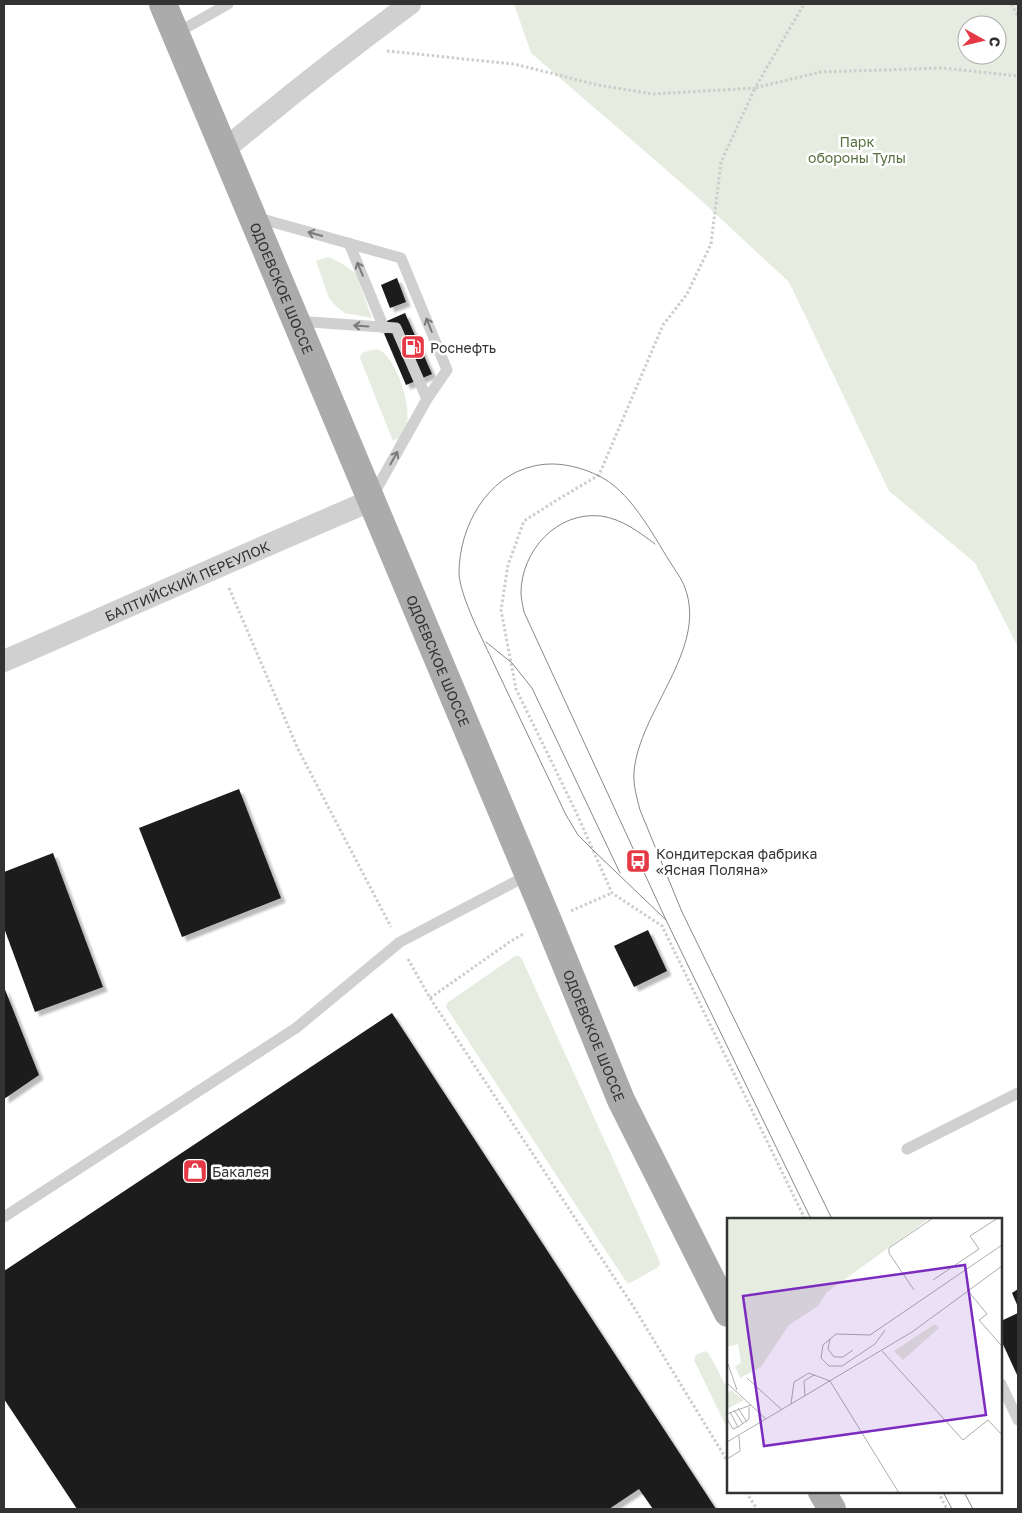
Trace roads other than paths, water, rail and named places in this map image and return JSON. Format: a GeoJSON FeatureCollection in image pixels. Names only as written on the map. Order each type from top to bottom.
{"type":"FeatureCollection","features":[{"type":"Feature","properties":{"kind":"main road","name":"ОДОЕВСКОЕ ШОССЕ"},"geometry":{"type":"LineString","coordinates":[[163,4],[370,501],[548,921],[621,1100],[727,1311]]}},
{"type":"Feature","properties":{"kind":"main road"},"geometry":{"type":"LineString","coordinates":[[823,1493],[832,1509]]}},
{"type":"Feature","properties":{"kind":"street"},"geometry":{"type":"LineString","coordinates":[[224,150],[351,47],[410,4]]}},
{"type":"Feature","properties":{"kind":"street","name":"БАЛТИЙСКИЙ ПЕРЕУЛОК"},"geometry":{"type":"LineString","coordinates":[[4,661],[256,549],[370,501]]}},
{"type":"Feature","properties":{"kind":"lane"},"geometry":{"type":"LineString","coordinates":[[175,34],[228,4]]}},
{"type":"Feature","properties":{"kind":"lane"},"geometry":{"type":"LineString","coordinates":[[252,216],[402,258],[447,370],[427,399],[370,501]]}},
{"type":"Feature","properties":{"kind":"lane"},"geometry":{"type":"LineString","coordinates":[[349,243],[384,328]]}},
{"type":"Feature","properties":{"kind":"lane"},"geometry":{"type":"LineString","coordinates":[[296,321],[396,328],[427,399]]}},
{"type":"Feature","properties":{"kind":"lane"},"geometry":{"type":"LineString","coordinates":[[4,1217],[296,1028],[400,942],[528,875]]}},
{"type":"Feature","properties":{"kind":"lane"},"geometry":{"type":"LineString","coordinates":[[907,1149],[1018,1093]]}},
{"type":"Feature","properties":{"kind":"lane"},"geometry":{"type":"LineString","coordinates":[[1002,1386],[1018,1420]]}},
{"type":"Feature","properties":{"kind":"tram line"},"geometry":{"type":"LineString","coordinates":[[666,920],[578,835],[566,815],[463,594],[459,573],[460,556],[470,522],[479,506],[502,480],[534,466],[558,464],[574,467],[590,472],[609,482],[619,490],[639,513],[684,585],[690,611],[687,634],[680,657],[647,726],[634,772],[634,782],[640,810],[682,912],[832,1218]]}},
{"type":"Feature","properties":{"kind":"tram line"},"geometry":{"type":"LineString","coordinates":[[655,544],[630,527],[616,520],[601,516],[585,516],[570,520],[556,527],[544,537],[527,563],[521,593],[524,612],[666,920],[811,1218]]}},
{"type":"Feature","properties":{"kind":"tram line"},"geometry":{"type":"LineString","coordinates":[[486,642],[512,663],[532,688],[620,873]]}},
{"type":"Feature","properties":{"kind":"tram line"},"geometry":{"type":"LineString","coordinates":[[944,1493],[952,1509]]}},
{"type":"Feature","properties":{"kind":"tram line"},"geometry":{"type":"LineString","coordinates":[[965,1493],[973,1509]]}},
{"type":"Feature","properties":{"kind":"place","name":"Роснефть"},"geometry":{"type":"Point","coordinates":[413,347]}},
{"type":"Feature","properties":{"kind":"place","name":"Кондитерская фабрика «Ясная Поляна»"},"geometry":{"type":"Point","coordinates":[638,861]}},
{"type":"Feature","properties":{"kind":"place","name":"Бакалея"},"geometry":{"type":"Point","coordinates":[195,1171]}},
{"type":"Feature","properties":{"kind":"park label","name":"Парк обороны Тулы"},"geometry":{"type":"Point","coordinates":[857,150]}}]}
